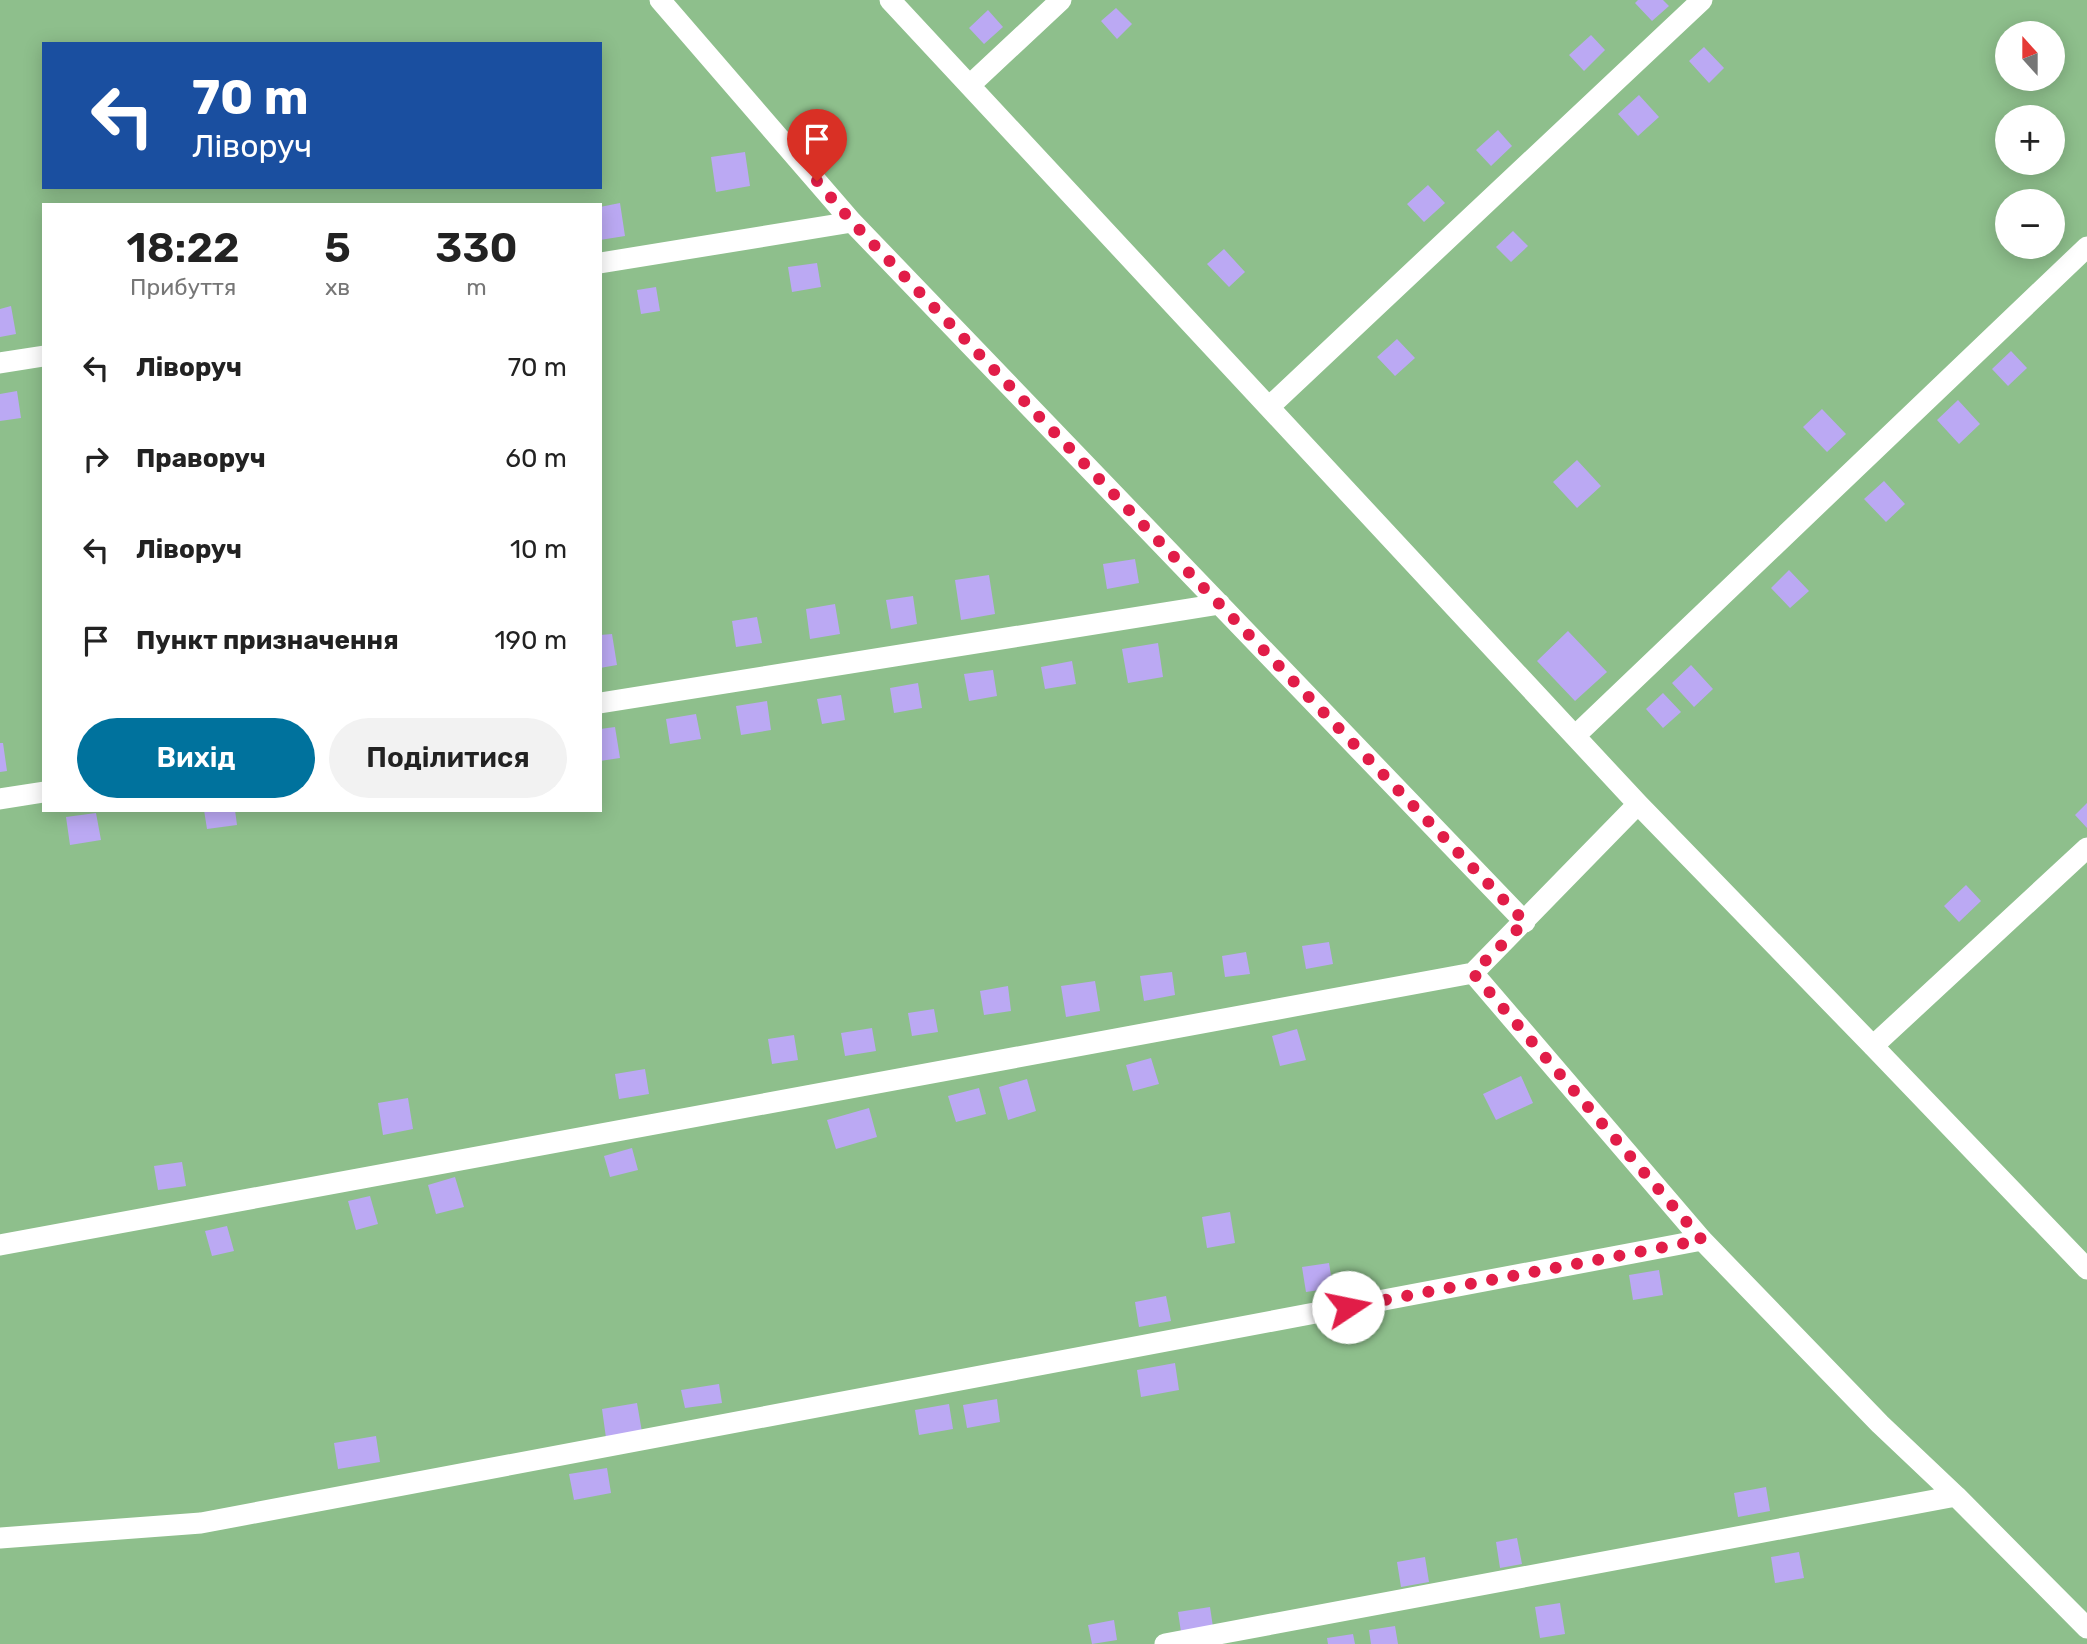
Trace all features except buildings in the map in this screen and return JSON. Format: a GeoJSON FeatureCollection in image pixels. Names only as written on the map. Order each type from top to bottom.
{"type":"FeatureCollection","features":[{"type":"Feature","properties":{"kind":"lane"},"geometry":{"type":"LineString","coordinates":[[660,0],[852,222],[1525,922]]}},
{"type":"Feature","properties":{"kind":"lane"},"geometry":{"type":"LineString","coordinates":[[890,0],[1638,804],[2087,1269]]}},
{"type":"Feature","properties":{"kind":"lane"},"geometry":{"type":"LineString","coordinates":[[970,85],[1061,0]]}},
{"type":"Feature","properties":{"kind":"lane"},"geometry":{"type":"LineString","coordinates":[[1269,407],[1702,0]]}},
{"type":"Feature","properties":{"kind":"lane"},"geometry":{"type":"LineString","coordinates":[[602,263],[852,222]]}},
{"type":"Feature","properties":{"kind":"lane"},"geometry":{"type":"LineString","coordinates":[[1575,736],[2087,247]]}},
{"type":"Feature","properties":{"kind":"lane"},"geometry":{"type":"LineString","coordinates":[[0,363],[42,356]]}},
{"type":"Feature","properties":{"kind":"lane"},"geometry":{"type":"LineString","coordinates":[[602,703],[1220,604]]}},
{"type":"Feature","properties":{"kind":"lane"},"geometry":{"type":"LineString","coordinates":[[0,799],[42,792]]}},
{"type":"Feature","properties":{"kind":"lane"},"geometry":{"type":"LineString","coordinates":[[0,1245],[1473,973],[1638,804]]}},
{"type":"Feature","properties":{"kind":"lane"},"geometry":{"type":"LineString","coordinates":[[1873,1045],[2087,848]]}},
{"type":"Feature","properties":{"kind":"lane"},"geometry":{"type":"LineString","coordinates":[[1473,973],[1702,1240],[1880,1424],[2087,1628]]}},
{"type":"Feature","properties":{"kind":"lane"},"geometry":{"type":"LineString","coordinates":[[0,1538],[201,1523],[1702,1240]]}},
{"type":"Feature","properties":{"kind":"lane"},"geometry":{"type":"LineString","coordinates":[[1165,1644],[1956,1496]]}},
{"type":"Feature","properties":{"kind":"green space"},"geometry":{"type":"Polygon","coordinates":[[[0,0],[2087,0],[2087,1644],[0,1644],[0,0]]]}},
{"type":"Feature","properties":{"kind":"route"},"geometry":{"type":"LineString","coordinates":[[817,181],[852,222],[1525,922],[1473,973],[1702,1240],[1348,1307]]}}]}
